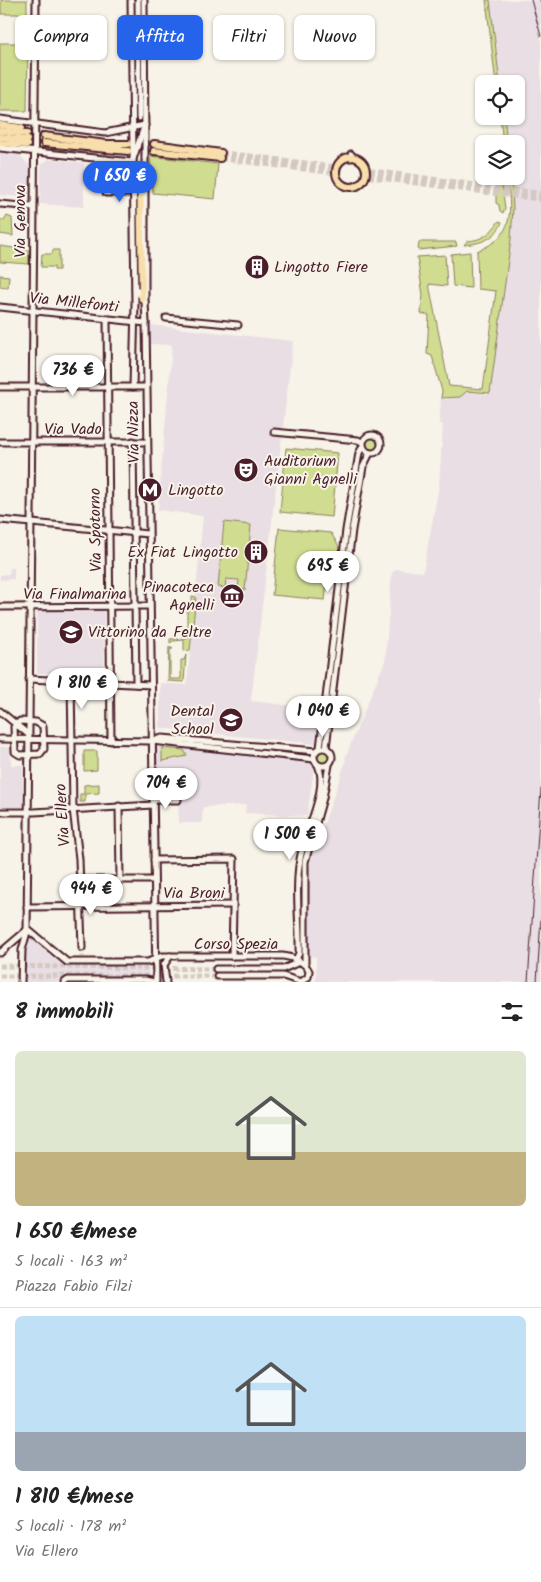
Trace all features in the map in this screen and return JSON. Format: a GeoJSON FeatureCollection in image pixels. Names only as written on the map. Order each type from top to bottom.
{"type":"FeatureCollection","features":[{"type":"Feature","properties":{"kind":"main road"},"geometry":{"type":"LineString","coordinates":[[0,125],[21,128]]}},
{"type":"Feature","properties":{"kind":"main road"},"geometry":{"type":"LineString","coordinates":[[0,131],[27,140]]}},
{"type":"Feature","properties":{"kind":"main road"},"geometry":{"type":"LineString","coordinates":[[0,137],[27,140]]}},
{"type":"Feature","properties":{"kind":"main road"},"geometry":{"type":"LineString","coordinates":[[44,139],[128,147]]}},
{"type":"Feature","properties":{"kind":"main road"},"geometry":{"type":"LineString","coordinates":[[0,142],[27,140]]}},
{"type":"Feature","properties":{"kind":"main road"},"geometry":{"type":"LineString","coordinates":[[154,148],[221,155]]}},
{"type":"Feature","properties":{"kind":"main road"},"geometry":{"type":"LineString","coordinates":[[351,156],[361,162],[367,173],[359,184],[349,187],[341,184],[334,170],[341,161],[351,156]]}},
{"type":"Feature","properties":{"kind":"main road"},"geometry":{"type":"LineString","coordinates":[[140,171],[143,300]]}},
{"type":"Feature","properties":{"kind":"street","name":"Via Genova"},"geometry":{"type":"LineString","coordinates":[[21,982],[22,950],[27,929],[28,907],[36,0]]}},
{"type":"Feature","properties":{"kind":"street","name":"Via Nizza"},"geometry":{"type":"LineString","coordinates":[[131,0],[135,288],[133,387]]}},
{"type":"Feature","properties":{"kind":"street"},"geometry":{"type":"LineString","coordinates":[[138,0],[139,118]]}},
{"type":"Feature","properties":{"kind":"street","name":"Via Nizza"},"geometry":{"type":"LineString","coordinates":[[144,0],[146,124],[143,300],[146,323],[155,982]]}},
{"type":"Feature","properties":{"kind":"street"},"geometry":{"type":"LineString","coordinates":[[36,7],[43,7]]}},
{"type":"Feature","properties":{"kind":"street"},"geometry":{"type":"LineString","coordinates":[[0,119],[104,133],[133,129],[146,124]]}},
{"type":"Feature","properties":{"kind":"street","name":"Via Nizza"},"geometry":{"type":"LineString","coordinates":[[132,161],[146,124]]}},
{"type":"Feature","properties":{"kind":"street"},"geometry":{"type":"LineString","coordinates":[[0,148],[132,161]]}},
{"type":"Feature","properties":{"kind":"street"},"geometry":{"type":"LineString","coordinates":[[106,159],[106,193],[134,192]]}},
{"type":"Feature","properties":{"kind":"street"},"geometry":{"type":"LineString","coordinates":[[0,204],[33,207]]}},
{"type":"Feature","properties":{"kind":"street","name":"Via Nizza"},"geometry":{"type":"LineString","coordinates":[[135,288],[143,300]]}},
{"type":"Feature","properties":{"kind":"street","name":"Via Millefonti"},"geometry":{"type":"LineString","coordinates":[[0,308],[146,323]]}},
{"type":"Feature","properties":{"kind":"street"},"geometry":{"type":"LineString","coordinates":[[166,318],[238,325]]}},
{"type":"Feature","properties":{"kind":"street","name":"Via Spotorno"},"geometry":{"type":"LineString","coordinates":[[107,319],[111,741]]}},
{"type":"Feature","properties":{"kind":"street"},"geometry":{"type":"LineString","coordinates":[[0,387],[146,386]]}},
{"type":"Feature","properties":{"kind":"street"},"geometry":{"type":"LineString","coordinates":[[274,432],[358,440],[370,453]]}},
{"type":"Feature","properties":{"kind":"street"},"geometry":{"type":"LineString","coordinates":[[314,759],[321,749],[352,530],[363,467],[370,453],[380,448],[380,439],[370,434],[364,438],[359,453],[346,530],[321,749]]}},
{"type":"Feature","properties":{"kind":"street"},"geometry":{"type":"LineString","coordinates":[[0,442],[32,442]]}},
{"type":"Feature","properties":{"kind":"street","name":"Via Vado"},"geometry":{"type":"LineString","coordinates":[[32,442],[144,442]]}},
{"type":"Feature","properties":{"kind":"street"},"geometry":{"type":"LineString","coordinates":[[133,442],[136,684]]}},
{"type":"Feature","properties":{"kind":"street"},"geometry":{"type":"LineString","coordinates":[[0,520],[148,534]]}},
{"type":"Feature","properties":{"kind":"street","name":"Via Finalmarina"},"geometry":{"type":"LineString","coordinates":[[0,607],[150,606]]}},
{"type":"Feature","properties":{"kind":"street"},"geometry":{"type":"LineString","coordinates":[[29,679],[151,685]]}},
{"type":"Feature","properties":{"kind":"street","name":"Via Ellero"},"geometry":{"type":"LineString","coordinates":[[71,681],[74,809],[80,880],[82,948]]}},
{"type":"Feature","properties":{"kind":"street"},"geometry":{"type":"LineString","coordinates":[[0,711],[16,723],[29,737]]}},
{"type":"Feature","properties":{"kind":"street"},"geometry":{"type":"LineString","coordinates":[[29,721],[41,724],[44,729],[42,753],[29,755],[16,753],[14,739],[16,723],[29,721]]}},
{"type":"Feature","properties":{"kind":"street"},"geometry":{"type":"LineString","coordinates":[[0,739],[29,737],[152,742],[314,759]]}},
{"type":"Feature","properties":{"kind":"street"},"geometry":{"type":"LineString","coordinates":[[152,742],[162,738],[321,749],[332,755],[328,765],[323,798],[305,862],[298,963]]}},
{"type":"Feature","properties":{"kind":"street"},"geometry":{"type":"LineString","coordinates":[[298,963],[300,862],[318,797],[320,774],[314,759]]}},
{"type":"Feature","properties":{"kind":"street"},"geometry":{"type":"LineString","coordinates":[[318,765],[328,765]]}},
{"type":"Feature","properties":{"kind":"street"},"geometry":{"type":"LineString","coordinates":[[0,812],[119,806],[178,800]]}},
{"type":"Feature","properties":{"kind":"street"},"geometry":{"type":"LineString","coordinates":[[119,806],[120,880]]}},
{"type":"Feature","properties":{"kind":"street"},"geometry":{"type":"LineString","coordinates":[[154,860],[234,859],[232,956]]}},
{"type":"Feature","properties":{"kind":"street"},"geometry":{"type":"LineString","coordinates":[[80,880],[154,880]]}},
{"type":"Feature","properties":{"kind":"street","name":"Via Broni"},"geometry":{"type":"LineString","coordinates":[[28,907],[233,905]]}},
{"type":"Feature","properties":{"kind":"street"},"geometry":{"type":"LineString","coordinates":[[0,953],[27,929]]}},
{"type":"Feature","properties":{"kind":"street","name":"Corso Spezia"},"geometry":{"type":"LineString","coordinates":[[27,929],[67,962],[82,960],[148,962],[170,956],[283,956],[298,963],[309,971],[309,980],[298,982],[283,972],[298,963]]}},
{"type":"Feature","properties":{"kind":"street","name":"Corso Spezia"},"geometry":{"type":"LineString","coordinates":[[166,982],[164,965],[170,956]]}},
{"type":"Feature","properties":{"kind":"street"},"geometry":{"type":"LineString","coordinates":[[216,968],[283,972]]}},
{"type":"Feature","properties":{"kind":"street"},"geometry":{"type":"LineString","coordinates":[[216,976],[283,972]]}},
{"type":"Feature","properties":{"kind":"street"},"geometry":{"type":"LineString","coordinates":[[66,981],[145,980],[155,982]]}},
{"type":"Feature","properties":{"kind":"shaded area"},"geometry":{"type":"Polygon","coordinates":[[[490,0],[541,0],[541,982],[316,982],[316,957],[309,956],[309,870],[313,844],[317,843],[346,761],[345,758],[385,661],[392,573],[396,569],[423,572],[439,486],[443,424],[439,424],[441,398],[447,399],[467,391],[487,394],[513,208],[512,185],[525,185],[525,135],[506,135],[505,125],[525,125],[525,75],[499,75],[490,0]]]}},
{"type":"Feature","properties":{"kind":"shaded area"},"geometry":{"type":"Polygon","coordinates":[[[0,152],[19,154],[29,165],[30,198],[0,195],[0,152]]]}},
{"type":"Feature","properties":{"kind":"shaded area"},"geometry":{"type":"Polygon","coordinates":[[[49,159],[84,163],[84,207],[40,204],[41,165],[49,159]]]}},
{"type":"Feature","properties":{"kind":"shaded area"},"geometry":{"type":"Polygon","coordinates":[[[150,325],[293,341],[251,701],[320,709],[316,744],[160,728],[160,683],[187,685],[203,516],[158,510],[172,345],[151,344],[150,325]]]}},
{"type":"Feature","properties":{"kind":"shaded area"},"geometry":{"type":"Polygon","coordinates":[[[10,568],[14,568],[14,579],[0,580],[0,575],[9,574],[10,568]]]}},
{"type":"Feature","properties":{"kind":"shaded area","name":"Vittorino da Feltre"},"geometry":{"type":"Polygon","coordinates":[[[37,610],[104,610],[104,674],[37,673],[37,610]]]}},
{"type":"Feature","properties":{"kind":"shaded area"},"geometry":{"type":"Polygon","coordinates":[[[153,745],[279,755],[315,761],[307,816],[245,813],[246,805],[203,807],[202,823],[179,823],[178,800],[153,800],[153,745]]]}},
{"type":"Feature","properties":{"kind":"shaded area"},"geometry":{"type":"Polygon","coordinates":[[[0,747],[10,747],[11,765],[23,765],[23,807],[0,807],[0,747]]]}},
{"type":"Feature","properties":{"kind":"shaded area"},"geometry":{"type":"Polygon","coordinates":[[[32,936],[66,963],[148,964],[149,978],[66,977],[60,982],[23,982],[25,950],[28,940],[32,936]]]}},
{"type":"Feature","properties":{"kind":"green space"},"geometry":{"type":"Polygon","coordinates":[[[1,0],[27,0],[27,14],[1,14],[1,0]]]}},
{"type":"Feature","properties":{"kind":"green space"},"geometry":{"type":"Polygon","coordinates":[[[486,0],[490,0],[499,75],[495,75],[486,0]]]}},
{"type":"Feature","properties":{"kind":"green space"},"geometry":{"type":"Polygon","coordinates":[[[0,43],[15,43],[15,60],[28,60],[27,111],[0,111],[0,43]]]}},
{"type":"Feature","properties":{"kind":"green space"},"geometry":{"type":"Polygon","coordinates":[[[501,125],[505,125],[506,135],[502,135],[501,125]]]}},
{"type":"Feature","properties":{"kind":"green space"},"geometry":{"type":"Polygon","coordinates":[[[150,156],[218,164],[215,199],[153,193],[150,156]]]}},
{"type":"Feature","properties":{"kind":"green space"},"geometry":{"type":"Polygon","coordinates":[[[496,185],[502,185],[505,209],[503,213],[496,203],[496,185]]]}},
{"type":"Feature","properties":{"kind":"green space"},"geometry":{"type":"Polygon","coordinates":[[[508,185],[512,185],[513,208],[511,239],[490,393],[467,391],[460,397],[441,398],[442,391],[432,356],[427,354],[429,315],[421,314],[423,295],[417,257],[445,255],[447,286],[429,284],[449,386],[483,389],[496,291],[478,289],[477,251],[490,245],[505,230],[510,211],[508,185]]]}},
{"type":"Feature","properties":{"kind":"green space"},"geometry":{"type":"Polygon","coordinates":[[[7,216],[12,218],[13,236],[0,234],[0,219],[4,221],[7,216]]]}},
{"type":"Feature","properties":{"kind":"green space"},"geometry":{"type":"Polygon","coordinates":[[[499,221],[502,222],[496,233],[487,240],[464,245],[467,241],[486,235],[499,221]]]}},
{"type":"Feature","properties":{"kind":"green space"},"geometry":{"type":"Polygon","coordinates":[[[419,242],[456,242],[457,246],[418,250],[419,242]]]}},
{"type":"Feature","properties":{"kind":"green space"},"geometry":{"type":"Polygon","coordinates":[[[0,246],[29,250],[29,264],[0,262],[0,246]]]}},
{"type":"Feature","properties":{"kind":"green space"},"geometry":{"type":"Polygon","coordinates":[[[53,250],[59,250],[59,270],[54,270],[54,267],[41,267],[42,254],[52,254],[53,250]]]}},
{"type":"Feature","properties":{"kind":"green space"},"geometry":{"type":"Polygon","coordinates":[[[470,252],[471,288],[453,286],[451,254],[470,252]]]}},
{"type":"Feature","properties":{"kind":"green space"},"geometry":{"type":"Polygon","coordinates":[[[0,275],[9,276],[8,288],[0,287],[0,275]]]}},
{"type":"Feature","properties":{"kind":"green space"},"geometry":{"type":"Polygon","coordinates":[[[368,437],[374,437],[378,444],[374,451],[368,451],[364,447],[364,441],[368,437]]]}},
{"type":"Feature","properties":{"kind":"green space"},"geometry":{"type":"Polygon","coordinates":[[[286,448],[338,453],[332,517],[280,512],[286,448]]]}},
{"type":"Feature","properties":{"kind":"green space"},"geometry":{"type":"Polygon","coordinates":[[[224,522],[251,525],[245,590],[238,589],[239,580],[226,579],[225,588],[218,587],[224,522]]]}},
{"type":"Feature","properties":{"kind":"green space"},"geometry":{"type":"Polygon","coordinates":[[[279,528],[331,533],[341,550],[339,567],[328,574],[325,600],[272,595],[279,528]]]}},
{"type":"Feature","properties":{"kind":"green space"},"geometry":{"type":"Polygon","coordinates":[[[192,596],[196,597],[190,650],[184,651],[184,640],[170,643],[170,639],[187,638],[187,606],[192,606],[192,596]]]}},
{"type":"Feature","properties":{"kind":"green space"},"geometry":{"type":"Polygon","coordinates":[[[169,647],[173,649],[170,649],[170,679],[181,679],[181,660],[184,660],[186,655],[184,682],[168,681],[169,647]]]}},
{"type":"Feature","properties":{"kind":"green space"},"geometry":{"type":"Polygon","coordinates":[[[162,748],[184,750],[187,756],[162,761],[162,748]]]}},
{"type":"Feature","properties":{"kind":"green space"},"geometry":{"type":"Polygon","coordinates":[[[84,751],[97,751],[97,770],[84,771],[84,751]]]}},
{"type":"Feature","properties":{"kind":"green space"},"geometry":{"type":"Polygon","coordinates":[[[321,751],[325,751],[329,757],[325,763],[321,763],[317,759],[317,755],[321,751]]]}},
{"type":"Feature","properties":{"kind":"green space"},"geometry":{"type":"Polygon","coordinates":[[[99,784],[99,793],[85,794],[85,802],[80,802],[80,794],[84,794],[84,785],[99,784]]]}},
{"type":"Feature","properties":{"kind":"tunnel"},"geometry":{"type":"LineString","coordinates":[[21,128],[40,136]]}},
{"type":"Feature","properties":{"kind":"tunnel"},"geometry":{"type":"LineString","coordinates":[[27,145],[40,142]]}},
{"type":"Feature","properties":{"kind":"tunnel"},"geometry":{"type":"LineString","coordinates":[[132,151],[154,151]]}},
{"type":"Feature","properties":{"kind":"tunnel"},"geometry":{"type":"LineString","coordinates":[[221,153],[333,167]]}},
{"type":"Feature","properties":{"kind":"tunnel"},"geometry":{"type":"LineString","coordinates":[[140,171],[146,154]]}},
{"type":"Feature","properties":{"kind":"tunnel"},"geometry":{"type":"LineString","coordinates":[[220,158],[332,172]]}},
{"type":"Feature","properties":{"kind":"tunnel"},"geometry":{"type":"LineString","coordinates":[[369,171],[541,194]]}},
{"type":"Feature","properties":{"kind":"tunnel"},"geometry":{"type":"LineString","coordinates":[[368,176],[541,199]]}},
{"type":"Feature","properties":{"kind":"tunnel"},"geometry":{"type":"LineString","coordinates":[[82,948],[82,957]]}},
{"type":"Feature","properties":{"kind":"tunnel"},"geometry":{"type":"LineString","coordinates":[[0,966],[216,969]]}},
{"type":"Feature","properties":{"kind":"tunnel"},"geometry":{"type":"LineString","coordinates":[[0,976],[217,976]]}},
{"type":"Feature","properties":{"kind":"railway"},"geometry":{"type":"LineString","coordinates":[[531,0],[541,36]]}},
{"type":"Feature","properties":{"kind":"railway"},"geometry":{"type":"LineString","coordinates":[[528,982],[541,789]]}},
{"type":"Feature","properties":{"kind":"railway"},"geometry":{"type":"LineString","coordinates":[[537,982],[541,918]]}},
{"type":"Feature","properties":{"kind":"place","name":"Lingotto Fiere"},"geometry":{"type":"Point","coordinates":[257,267]}},
{"type":"Feature","properties":{"kind":"place","name":"Auditorium Gianni Agnelli"},"geometry":{"type":"Point","coordinates":[246,470]}},
{"type":"Feature","properties":{"kind":"place","name":"Lingotto"},"geometry":{"type":"Point","coordinates":[150,490]}},
{"type":"Feature","properties":{"kind":"place","name":"Ex Fiat Lingotto"},"geometry":{"type":"Point","coordinates":[256,552]}},
{"type":"Feature","properties":{"kind":"place","name":"Pinacoteca Agnelli"},"geometry":{"type":"Point","coordinates":[232,596]}},
{"type":"Feature","properties":{"kind":"place","name":"Vittorino da Feltre"},"geometry":{"type":"Point","coordinates":[71,632]}},
{"type":"Feature","properties":{"kind":"place","name":"Dental School"},"geometry":{"type":"Point","coordinates":[231,720]}}]}
